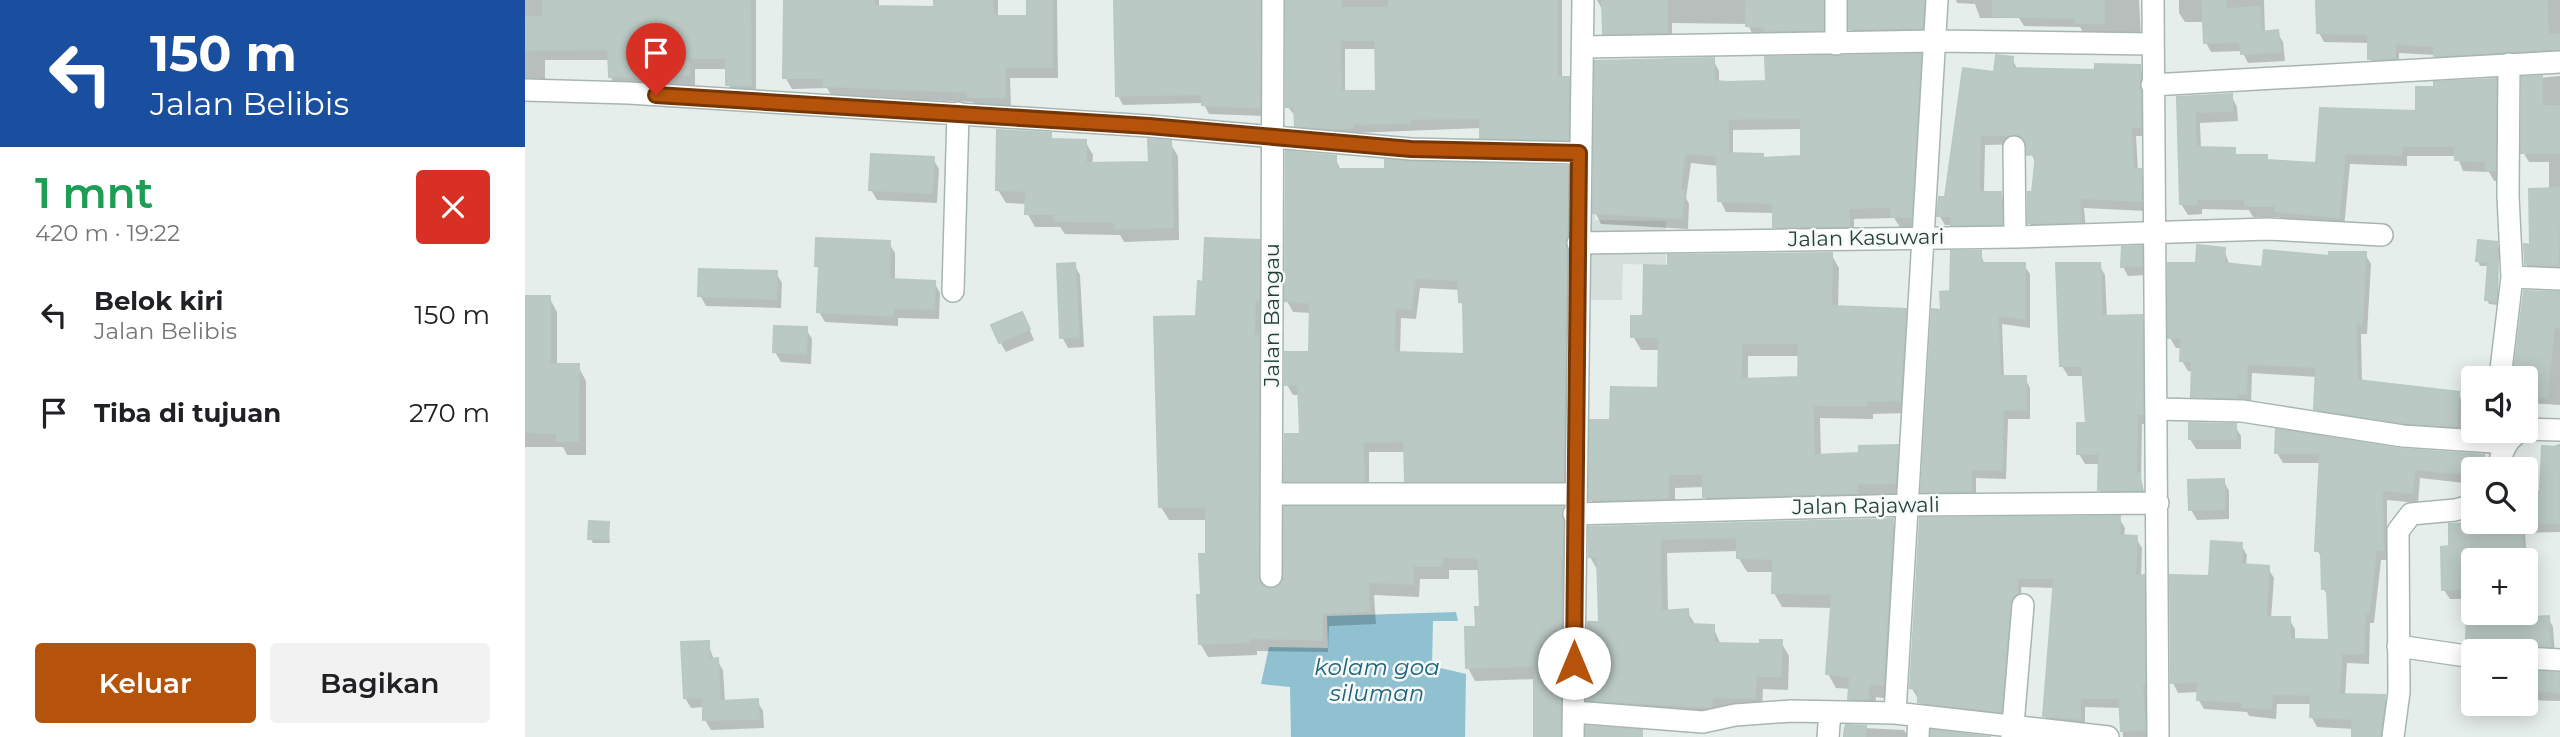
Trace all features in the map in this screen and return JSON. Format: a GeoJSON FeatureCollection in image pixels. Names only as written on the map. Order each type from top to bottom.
{"type":"FeatureCollection","features":[{"type":"Feature","properties":{"kind":"street","name":"Jalan Bangau"},"geometry":{"type":"LineString","coordinates":[[1271,576],[1272,0]]}},
{"type":"Feature","properties":{"kind":"street"},"geometry":{"type":"LineString","coordinates":[[1573,737],[1574,504],[1583,0]]}},
{"type":"Feature","properties":{"kind":"street"},"geometry":{"type":"LineString","coordinates":[[1836,0],[1836,44]]}},
{"type":"Feature","properties":{"kind":"street"},"geometry":{"type":"LineString","coordinates":[[1895,713],[1910,505],[1921,237],[1937,0]]}},
{"type":"Feature","properties":{"kind":"street"},"geometry":{"type":"LineString","coordinates":[[2153,0],[2158,410],[2155,617],[2158,737]]}},
{"type":"Feature","properties":{"kind":"street"},"geometry":{"type":"LineString","coordinates":[[1583,47],[1936,41],[2152,44]]}},
{"type":"Feature","properties":{"kind":"street"},"geometry":{"type":"LineString","coordinates":[[2152,85],[2560,62]]}},
{"type":"Feature","properties":{"kind":"street"},"geometry":{"type":"LineString","coordinates":[[2501,366],[2512,277],[2508,196],[2509,64]]}},
{"type":"Feature","properties":{"kind":"street"},"geometry":{"type":"LineString","coordinates":[[525,90],[629,93],[958,113],[1411,149],[1579,153]]}},
{"type":"Feature","properties":{"kind":"street"},"geometry":{"type":"LineString","coordinates":[[953,291],[958,113]]}},
{"type":"Feature","properties":{"kind":"street"},"geometry":{"type":"LineString","coordinates":[[2014,147],[2015,237]]}},
{"type":"Feature","properties":{"kind":"street","name":"Jalan Kasuwari"},"geometry":{"type":"LineString","coordinates":[[1578,243],[2015,237],[2154,230],[2268,229],[2382,235]]}},
{"type":"Feature","properties":{"kind":"street"},"geometry":{"type":"LineString","coordinates":[[2512,277],[2560,279]]}},
{"type":"Feature","properties":{"kind":"street"},"geometry":{"type":"LineString","coordinates":[[2158,410],[2242,411],[2390,434],[2461,438]]}},
{"type":"Feature","properties":{"kind":"street"},"geometry":{"type":"LineString","coordinates":[[2538,430],[2560,430]]}},
{"type":"Feature","properties":{"kind":"street"},"geometry":{"type":"LineString","coordinates":[[1273,494],[1574,504]]}},
{"type":"Feature","properties":{"kind":"street","name":"Jalan Rajawali"},"geometry":{"type":"LineString","coordinates":[[1574,504],[2158,503]]}},
{"type":"Feature","properties":{"kind":"street"},"geometry":{"type":"LineString","coordinates":[[2393,737],[2399,692],[2398,531],[2403,520],[2411,514],[2461,508]]}},
{"type":"Feature","properties":{"kind":"street"},"geometry":{"type":"LineString","coordinates":[[2012,733],[2022,605]]}},
{"type":"Feature","properties":{"kind":"street"},"geometry":{"type":"LineString","coordinates":[[2398,646],[2461,655]]}},
{"type":"Feature","properties":{"kind":"street"},"geometry":{"type":"LineString","coordinates":[[2538,659],[2560,660]]}},
{"type":"Feature","properties":{"kind":"street"},"geometry":{"type":"LineString","coordinates":[[1574,712],[1703,722],[1735,716],[1830,712],[1895,713],[1918,726],[2098,736]]}},
{"type":"Feature","properties":{"kind":"street"},"geometry":{"type":"LineString","coordinates":[[1828,737],[1830,712]]}},
{"type":"Feature","properties":{"kind":"shaded area"},"geometry":{"type":"Polygon","coordinates":[[[1584,196],[1595,196],[1595,220],[1666,221],[1666,265],[1623,264],[1622,300],[1583,300],[1584,196]]]}},
{"type":"Feature","properties":{"kind":"water","name":"kolam goa siluman"},"geometry":{"type":"Polygon","coordinates":[[[1456,612],[1458,621],[1433,621],[1432,666],[1466,674],[1465,737],[1291,737],[1290,687],[1261,684],[1269,647],[1328,648],[1327,616],[1456,612]]]}},
{"type":"Feature","properties":{"kind":"building"},"geometry":{"type":"Polygon","coordinates":[[[543,0],[750,0],[751,85],[726,85],[726,58],[689,58],[689,75],[609,77],[608,49],[525,50],[525,17],[543,17],[543,0]]]}},
{"type":"Feature","properties":{"kind":"building"},"geometry":{"type":"Polygon","coordinates":[[[784,0],[874,0],[874,6],[934,7],[934,0],[992,0],[993,16],[1027,16],[1027,0],[1052,0],[1052,67],[1005,67],[1005,97],[968,97],[968,92],[823,86],[824,78],[783,78],[784,0]]]}},
{"type":"Feature","properties":{"kind":"building"},"geometry":{"type":"Polygon","coordinates":[[[1114,0],[1260,0],[1260,108],[1202,105],[1202,94],[1116,96],[1114,0]]]}},
{"type":"Feature","properties":{"kind":"building"},"geometry":{"type":"Polygon","coordinates":[[[1286,0],[1341,0],[1341,8],[1389,8],[1389,0],[1557,0],[1557,77],[1569,77],[1568,140],[1480,138],[1480,118],[1410,119],[1410,123],[1353,124],[1353,127],[1336,129],[1295,126],[1294,107],[1286,107],[1286,0]],[[1340,40],[1341,91],[1376,91],[1375,40],[1340,40]]]}},
{"type":"Feature","properties":{"kind":"building"},"geometry":{"type":"Polygon","coordinates":[[[1602,0],[1667,0],[1667,32],[1603,34],[1602,0]]]}},
{"type":"Feature","properties":{"kind":"building"},"geometry":{"type":"Polygon","coordinates":[[[1746,0],[1823,0],[1823,30],[1765,31],[1765,27],[1746,26],[1746,0]]]}},
{"type":"Feature","properties":{"kind":"building"},"geometry":{"type":"Polygon","coordinates":[[[1849,0],[1924,0],[1922,28],[1849,29],[1849,0]]]}},
{"type":"Feature","properties":{"kind":"building"},"geometry":{"type":"Polygon","coordinates":[[[1993,0],[2104,0],[2104,23],[2076,23],[2076,18],[1993,16],[1993,0]]]}},
{"type":"Feature","properties":{"kind":"building"},"geometry":{"type":"Polygon","coordinates":[[[2202,0],[2226,0],[2226,9],[2260,7],[2261,32],[2278,30],[2281,52],[2241,54],[2240,42],[2204,43],[2202,0]]]}},
{"type":"Feature","properties":{"kind":"building"},"geometry":{"type":"Polygon","coordinates":[[[2316,0],[2547,0],[2548,35],[2560,34],[2560,49],[2434,56],[2434,46],[2395,44],[2395,58],[2368,59],[2368,34],[2317,33],[2316,0]]]}},
{"type":"Feature","properties":{"kind":"building"},"geometry":{"type":"Polygon","coordinates":[[[1921,54],[1911,217],[1891,217],[1891,207],[1849,208],[1849,226],[1773,227],[1773,203],[1718,201],[1717,156],[1685,153],[1680,191],[1684,191],[1682,218],[1593,213],[1595,61],[1714,58],[1714,81],[1728,82],[1766,81],[1765,57],[1921,54]],[[1801,118],[1728,119],[1728,153],[1763,154],[1763,158],[1801,156],[1801,118]]]}},
{"type":"Feature","properties":{"kind":"building"},"geometry":{"type":"Polygon","coordinates":[[[1996,55],[2013,57],[2012,68],[2095,70],[2095,64],[2140,65],[2141,127],[2131,127],[2133,169],[2141,169],[2141,201],[2079,198],[2081,222],[2028,223],[2028,192],[2032,192],[2036,154],[2027,155],[2026,141],[2019,135],[1980,135],[1979,192],[2001,192],[2002,224],[1951,225],[1951,216],[1937,216],[1939,197],[1945,197],[1963,68],[1994,72],[1996,55]]]}},
{"type":"Feature","properties":{"kind":"building"},"geometry":{"type":"Polygon","coordinates":[[[2542,76],[2542,106],[2560,106],[2560,153],[2521,153],[2522,77],[2542,76]]]}},
{"type":"Feature","properties":{"kind":"building"},"geometry":{"type":"Polygon","coordinates":[[[2496,79],[2495,170],[2486,170],[2486,161],[2455,160],[2455,146],[2402,146],[2401,155],[2345,153],[2339,218],[2275,211],[2275,206],[2245,206],[2245,199],[2197,199],[2197,204],[2180,204],[2177,97],[2232,94],[2232,111],[2195,112],[2196,147],[2235,148],[2235,155],[2267,155],[2267,160],[2316,163],[2320,108],[2416,111],[2416,87],[2434,87],[2434,82],[2496,79]]]}},
{"type":"Feature","properties":{"kind":"building"},"geometry":{"type":"Polygon","coordinates":[[[997,130],[1051,133],[1051,139],[1086,140],[1086,163],[1149,162],[1148,139],[1171,141],[1173,227],[1115,229],[1114,222],[1055,221],[1055,214],[1025,214],[1026,191],[996,190],[997,130]]]}},
{"type":"Feature","properties":{"kind":"building"},"geometry":{"type":"Polygon","coordinates":[[[1286,151],[1336,156],[1336,169],[1385,169],[1385,160],[1568,166],[1563,481],[1405,481],[1404,441],[1363,442],[1364,481],[1284,481],[1285,434],[1300,434],[1298,385],[1285,385],[1285,352],[1309,352],[1310,303],[1285,301],[1286,151]],[[1415,278],[1411,309],[1395,308],[1394,352],[1464,354],[1463,302],[1459,302],[1458,280],[1415,278]]]}},
{"type":"Feature","properties":{"kind":"building"},"geometry":{"type":"Polygon","coordinates":[[[871,154],[934,157],[932,193],[869,190],[871,154]]]}},
{"type":"Feature","properties":{"kind":"building"},"geometry":{"type":"Polygon","coordinates":[[[2560,188],[2558,266],[2525,264],[2524,244],[2530,245],[2529,189],[2560,188]]]}},
{"type":"Feature","properties":{"kind":"building"},"geometry":{"type":"Polygon","coordinates":[[[816,238],[890,241],[889,279],[935,281],[934,309],[893,308],[893,316],[817,312],[819,266],[815,266],[816,238]]]}},
{"type":"Feature","properties":{"kind":"building"},"geometry":{"type":"Polygon","coordinates":[[[1205,238],[1259,240],[1259,300],[1255,300],[1254,336],[1259,336],[1260,583],[1272,589],[1283,582],[1284,507],[1563,507],[1560,558],[1560,737],[1534,737],[1534,666],[1466,668],[1465,627],[1476,627],[1475,607],[1480,607],[1478,558],[1442,557],[1442,566],[1413,566],[1413,584],[1368,582],[1369,611],[1322,613],[1322,640],[1250,638],[1250,642],[1199,644],[1199,554],[1206,554],[1206,507],[1159,507],[1154,317],[1196,316],[1198,281],[1203,282],[1205,238]]]}},
{"type":"Feature","properties":{"kind":"building"},"geometry":{"type":"Polygon","coordinates":[[[2478,240],[2497,242],[2496,301],[2485,300],[2488,262],[2476,261],[2478,240]]]}},
{"type":"Feature","properties":{"kind":"building"},"geometry":{"type":"Polygon","coordinates":[[[2197,245],[2225,248],[2224,263],[2262,267],[2264,250],[2329,256],[2329,252],[2366,252],[2362,324],[2356,324],[2357,380],[2459,392],[2456,426],[2404,423],[2314,409],[2316,367],[2247,364],[2246,394],[2237,394],[2237,398],[2191,397],[2192,361],[2180,361],[2181,338],[2168,338],[2168,263],[2196,263],[2197,245]]]}},
{"type":"Feature","properties":{"kind":"building"},"geometry":{"type":"Polygon","coordinates":[[[2142,246],[2142,266],[2121,267],[2122,247],[2142,246]]]}},
{"type":"Feature","properties":{"kind":"building"},"geometry":{"type":"Polygon","coordinates":[[[1951,251],[1981,251],[1981,263],[2025,263],[2025,319],[1998,315],[2000,376],[2026,376],[2026,409],[2003,410],[2002,470],[1971,469],[1971,491],[1921,492],[1932,309],[1941,310],[1940,292],[1950,291],[1951,251]]]}},
{"type":"Feature","properties":{"kind":"building"},"geometry":{"type":"Polygon","coordinates":[[[1832,253],[1831,306],[1906,309],[1900,400],[1866,401],[1866,406],[1813,405],[1814,455],[1859,453],[1859,446],[1898,445],[1895,483],[1857,484],[1857,493],[1703,497],[1703,474],[1668,474],[1668,498],[1589,500],[1590,420],[1610,420],[1611,387],[1658,388],[1659,337],[1631,337],[1631,316],[1643,316],[1644,265],[1668,266],[1668,255],[1832,253]],[[1742,343],[1741,379],[1798,377],[1799,343],[1742,343]]]}},
{"type":"Feature","properties":{"kind":"building"},"geometry":{"type":"Polygon","coordinates":[[[1075,263],[1079,337],[1060,338],[1057,264],[1075,263]]]}},
{"type":"Feature","properties":{"kind":"building"},"geometry":{"type":"Polygon","coordinates":[[[2056,263],[2100,263],[2102,316],[2142,315],[2143,414],[2137,414],[2136,473],[2140,473],[2141,490],[2098,490],[2099,454],[2077,454],[2077,423],[2086,423],[2082,366],[2060,366],[2056,263]]]}},
{"type":"Feature","properties":{"kind":"building"},"geometry":{"type":"Polygon","coordinates":[[[699,269],[777,271],[776,299],[698,296],[699,269]]]}},
{"type":"Feature","properties":{"kind":"building"},"geometry":{"type":"Polygon","coordinates":[[[2524,291],[2560,292],[2560,328],[2554,327],[2547,398],[2538,397],[2538,366],[2515,366],[2524,291]]]}},
{"type":"Feature","properties":{"kind":"building"},"geometry":{"type":"Polygon","coordinates":[[[525,296],[550,296],[550,364],[579,364],[578,441],[557,441],[557,433],[525,432],[525,296]]]}},
{"type":"Feature","properties":{"kind":"building"},"geometry":{"type":"Polygon","coordinates":[[[1022,312],[1030,329],[999,343],[991,325],[1022,312]]]}},
{"type":"Feature","properties":{"kind":"building"},"geometry":{"type":"Polygon","coordinates":[[[774,326],[807,327],[806,354],[773,352],[774,326]]]}},
{"type":"Feature","properties":{"kind":"building"},"geometry":{"type":"Polygon","coordinates":[[[2189,423],[2236,424],[2236,439],[2189,439],[2189,423]]]}},
{"type":"Feature","properties":{"kind":"building"},"geometry":{"type":"Polygon","coordinates":[[[2276,429],[2402,449],[2484,455],[2461,457],[2461,474],[2415,469],[2412,493],[2382,490],[2383,550],[2376,550],[2369,613],[2365,613],[2364,654],[2342,653],[2339,694],[2385,695],[2380,737],[2352,737],[2352,719],[2310,717],[2311,695],[2272,694],[2271,709],[2242,707],[2242,702],[2197,700],[2198,682],[2171,683],[2170,575],[2209,576],[2211,541],[2242,543],[2241,564],[2269,566],[2266,617],[2290,617],[2290,639],[2329,640],[2327,589],[2322,589],[2321,551],[2315,551],[2320,453],[2275,453],[2276,429]]]}},
{"type":"Feature","properties":{"kind":"building"},"geometry":{"type":"Polygon","coordinates":[[[2542,446],[2560,447],[2560,523],[2538,524],[2542,446]]]}},
{"type":"Feature","properties":{"kind":"building"},"geometry":{"type":"Polygon","coordinates":[[[2224,479],[2225,509],[2189,510],[2188,480],[2224,479]]]}},
{"type":"Feature","properties":{"kind":"building"},"geometry":{"type":"Polygon","coordinates":[[[2120,516],[2119,535],[2137,536],[2135,576],[2144,575],[2145,685],[2142,685],[2145,729],[2121,731],[2119,698],[2080,698],[2080,719],[2043,716],[2054,578],[2017,578],[2017,593],[2010,604],[2001,712],[1918,702],[1918,689],[1910,688],[1920,518],[2120,516]]]}},
{"type":"Feature","properties":{"kind":"building"},"geometry":{"type":"Polygon","coordinates":[[[1893,519],[1883,685],[1869,684],[1868,699],[1848,699],[1850,677],[1826,674],[1832,594],[1772,593],[1773,559],[1737,558],[1737,537],[1660,539],[1661,611],[1688,609],[1689,624],[1714,625],[1714,643],[1760,644],[1760,640],[1782,640],[1781,676],[1756,676],[1755,698],[1712,697],[1711,707],[1587,700],[1588,622],[1599,622],[1597,557],[1589,557],[1589,527],[1893,519]]]}},
{"type":"Feature","properties":{"kind":"building"},"geometry":{"type":"Polygon","coordinates":[[[589,521],[609,522],[608,539],[588,539],[589,521]]]}},
{"type":"Feature","properties":{"kind":"building"},"geometry":{"type":"Polygon","coordinates":[[[2449,524],[2461,524],[2461,534],[2522,534],[2522,548],[2461,548],[2461,589],[2442,590],[2441,547],[2449,546],[2449,524]]]}},
{"type":"Feature","properties":{"kind":"building"},"geometry":{"type":"Polygon","coordinates":[[[2549,616],[2550,646],[2538,646],[2538,639],[2466,639],[2467,625],[2538,625],[2538,617],[2549,616]]]}},
{"type":"Feature","properties":{"kind":"building"},"geometry":{"type":"Polygon","coordinates":[[[709,641],[709,659],[718,658],[720,701],[758,699],[759,719],[703,720],[703,697],[684,698],[681,642],[709,641]]]}},
{"type":"Feature","properties":{"kind":"building"},"geometry":{"type":"Polygon","coordinates":[[[2538,672],[2560,673],[2560,692],[2538,691],[2538,672]]]}},
{"type":"Feature","properties":{"kind":"building"},"geometry":{"type":"Polygon","coordinates":[[[1846,725],[1866,726],[1865,737],[1845,737],[1846,725]]]}},
{"type":"Feature","properties":{"kind":"building"},"geometry":{"type":"Polygon","coordinates":[[[1586,726],[1642,730],[1642,737],[1586,737],[1586,726]]]}},
{"type":"Feature","properties":{"kind":"building"},"geometry":{"type":"Polygon","coordinates":[[[1931,730],[1991,737],[1931,737],[1931,730]]]}},
{"type":"Feature","properties":{"kind":"route"},"geometry":{"type":"LineString","coordinates":[[656,95],[1149,126],[1346,141],[1411,149],[1579,153],[1574,663]]}}]}
